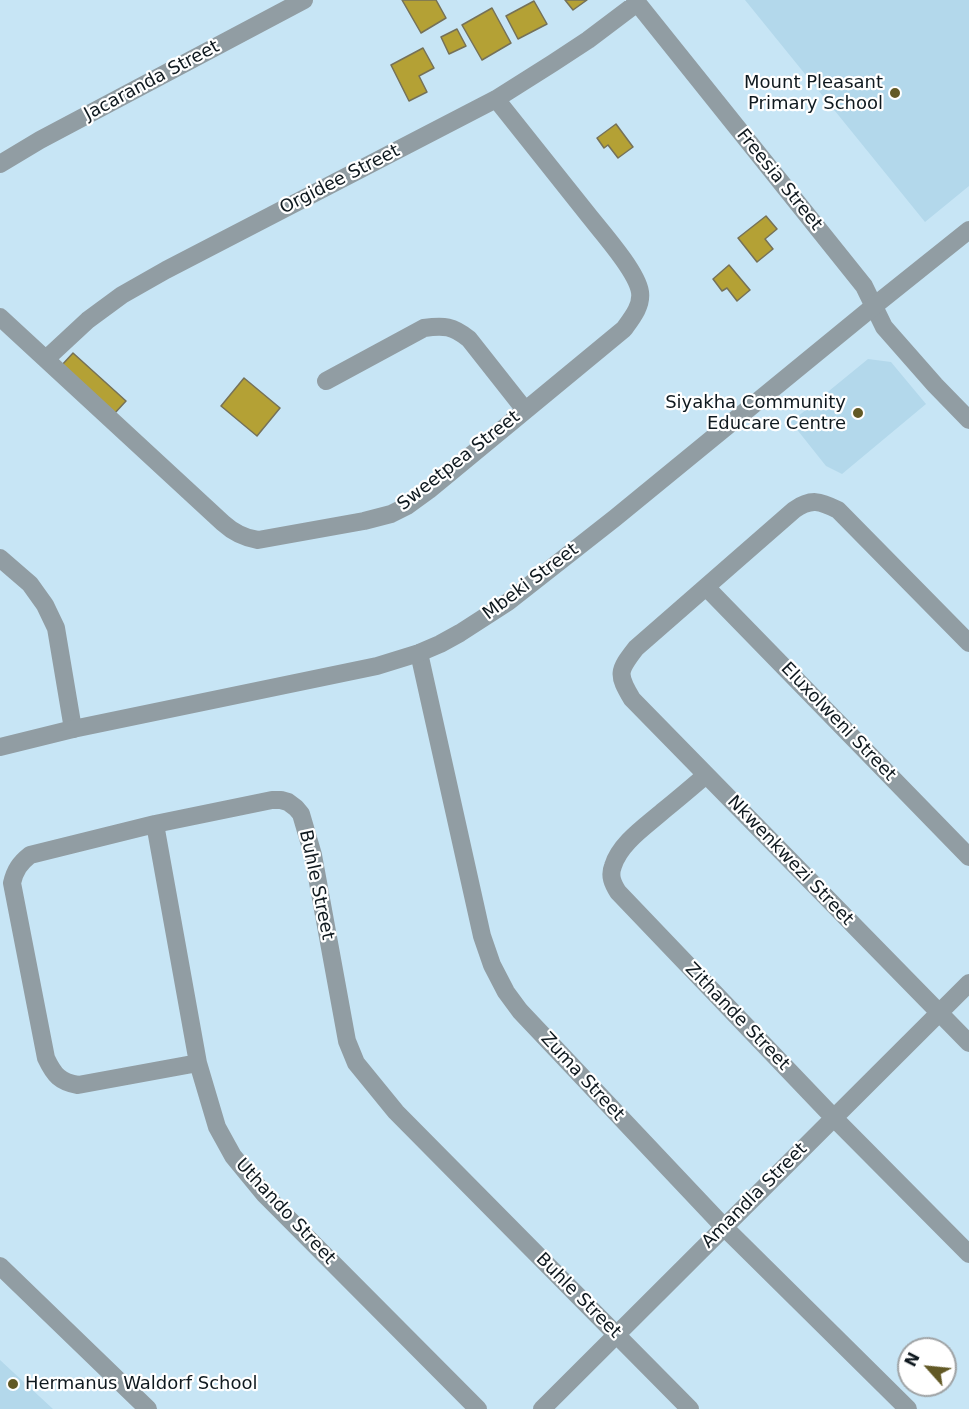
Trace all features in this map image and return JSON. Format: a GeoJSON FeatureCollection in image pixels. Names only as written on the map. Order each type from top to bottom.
{"type":"FeatureCollection","features":[{"type":"Feature","properties":{"kind":"street","name":"Jacaranda Street"},"geometry":{"type":"LineString","coordinates":[[0,164],[40,140],[304,0]]}},
{"type":"Feature","properties":{"kind":"street","name":"Orgidee Street"},"geometry":{"type":"LineString","coordinates":[[46,359],[88,321],[122,295],[177,264],[496,99],[588,40],[636,1]]}},
{"type":"Feature","properties":{"kind":"street","name":"Freesia Street"},"geometry":{"type":"LineString","coordinates":[[636,1],[864,286],[884,327],[969,420]]}},
{"type":"Feature","properties":{"kind":"street","name":"Sweetpea Street"},"geometry":{"type":"LineString","coordinates":[[0,317],[235,533],[258,540],[391,514],[429,490],[624,329],[635,313],[640,300],[640,290],[635,276],[496,99]]}},
{"type":"Feature","properties":{"kind":"street","name":"Mbeki Street"},"geometry":{"type":"LineString","coordinates":[[0,747],[73,729],[377,666],[440,644],[508,602],[615,518],[969,230]]}},
{"type":"Feature","properties":{"kind":"street"},"geometry":{"type":"LineString","coordinates":[[326,381],[424,328],[441,326],[460,332],[469,339],[525,410]]}},
{"type":"Feature","properties":{"kind":"street"},"geometry":{"type":"LineString","coordinates":[[706,586],[804,503],[822,503],[838,510],[969,643]]}},
{"type":"Feature","properties":{"kind":"street"},"geometry":{"type":"LineString","coordinates":[[0,558],[30,585],[45,605],[56,628],[73,729]]}},
{"type":"Feature","properties":{"kind":"street","name":"Nkwenkwezi Street"},"geometry":{"type":"LineString","coordinates":[[706,586],[636,648],[625,662],[621,673],[622,683],[632,699],[969,1043]]}},
{"type":"Feature","properties":{"kind":"street","name":"Eluxolweni Street"},"geometry":{"type":"LineString","coordinates":[[706,586],[969,857]]}},
{"type":"Feature","properties":{"kind":"street","name":"Zuma Street"},"geometry":{"type":"LineString","coordinates":[[419,653],[482,936],[492,965],[506,992],[529,1020],[724,1227],[908,1409]]}},
{"type":"Feature","properties":{"kind":"street","name":"Zithande Street"},"geometry":{"type":"LineString","coordinates":[[706,775],[635,836],[621,851],[613,864],[612,883],[618,892],[834,1118],[969,1254]]}},
{"type":"Feature","properties":{"kind":"street","name":"Buhle Street"},"geometry":{"type":"LineString","coordinates":[[198,1063],[78,1085],[61,1080],[46,1059],[12,883],[14,872],[30,855],[155,824],[281,800],[296,808],[301,814],[313,855],[347,1041],[356,1063],[396,1112],[690,1409]]}},
{"type":"Feature","properties":{"kind":"street","name":"Uthando Street"},"geometry":{"type":"LineString","coordinates":[[155,824],[198,1063],[217,1127],[233,1156],[265,1196],[478,1409]]}},
{"type":"Feature","properties":{"kind":"street","name":"Amandla Street"},"geometry":{"type":"LineString","coordinates":[[542,1409],[969,983]]}},
{"type":"Feature","properties":{"kind":"street"},"geometry":{"type":"LineString","coordinates":[[0,1266],[148,1409]]}},
{"type":"Feature","properties":{"kind":"shaded area","name":"Mount Pleasant Primary School"},"geometry":{"type":"Polygon","coordinates":[[[745,0],[969,0],[969,186],[925,222],[745,0]]]}},
{"type":"Feature","properties":{"kind":"shaded area","name":"Siyakha Community Educare Centre"},"geometry":{"type":"Polygon","coordinates":[[[868,359],[891,362],[926,404],[842,474],[826,466],[791,422],[868,359]]]}},
{"type":"Feature","properties":{"kind":"shaded area","name":"Hermanus Waldorf School"},"geometry":{"type":"Polygon","coordinates":[[[0,1360],[53,1409],[0,1409],[0,1360]]]}},
{"type":"Feature","properties":{"kind":"building"},"geometry":{"type":"Polygon","coordinates":[[[402,0],[436,0],[446,18],[421,33],[402,0]]]}},
{"type":"Feature","properties":{"kind":"building"},"geometry":{"type":"Polygon","coordinates":[[[565,0],[587,0],[573,10],[565,0]]]}},
{"type":"Feature","properties":{"kind":"building"},"geometry":{"type":"Polygon","coordinates":[[[534,1],[547,24],[518,39],[506,16],[534,1]]]}},
{"type":"Feature","properties":{"kind":"building"},"geometry":{"type":"Polygon","coordinates":[[[492,8],[511,43],[482,60],[462,25],[492,8]]]}},
{"type":"Feature","properties":{"kind":"building"},"geometry":{"type":"Polygon","coordinates":[[[457,29],[466,46],[449,54],[441,37],[457,29]]]}},
{"type":"Feature","properties":{"kind":"building"},"geometry":{"type":"Polygon","coordinates":[[[423,48],[434,68],[419,76],[427,92],[409,101],[391,65],[423,48]]]}},
{"type":"Feature","properties":{"kind":"building"},"geometry":{"type":"Polygon","coordinates":[[[616,124],[633,147],[618,158],[608,145],[604,148],[597,138],[616,124]]]}},
{"type":"Feature","properties":{"kind":"building"},"geometry":{"type":"Polygon","coordinates":[[[766,216],[777,229],[765,239],[773,249],[757,262],[738,238],[766,216]]]}},
{"type":"Feature","properties":{"kind":"building"},"geometry":{"type":"Polygon","coordinates":[[[729,265],[750,290],[737,301],[727,288],[722,291],[713,279],[729,265]]]}},
{"type":"Feature","properties":{"kind":"building"},"geometry":{"type":"Polygon","coordinates":[[[73,353],[126,401],[114,414],[61,366],[73,353]]]}},
{"type":"Feature","properties":{"kind":"building"},"geometry":{"type":"Polygon","coordinates":[[[244,378],[280,408],[257,436],[221,406],[244,378]]]}},
{"type":"Feature","properties":{"kind":"place","name":"Mount Pleasant Primary School"},"geometry":{"type":"Point","coordinates":[895,93]}},
{"type":"Feature","properties":{"kind":"place","name":"Siyakha Community Educare Centre"},"geometry":{"type":"Point","coordinates":[858,413]}},
{"type":"Feature","properties":{"kind":"place","name":"Hermanus Waldorf School"},"geometry":{"type":"Point","coordinates":[13,1384]}}]}
